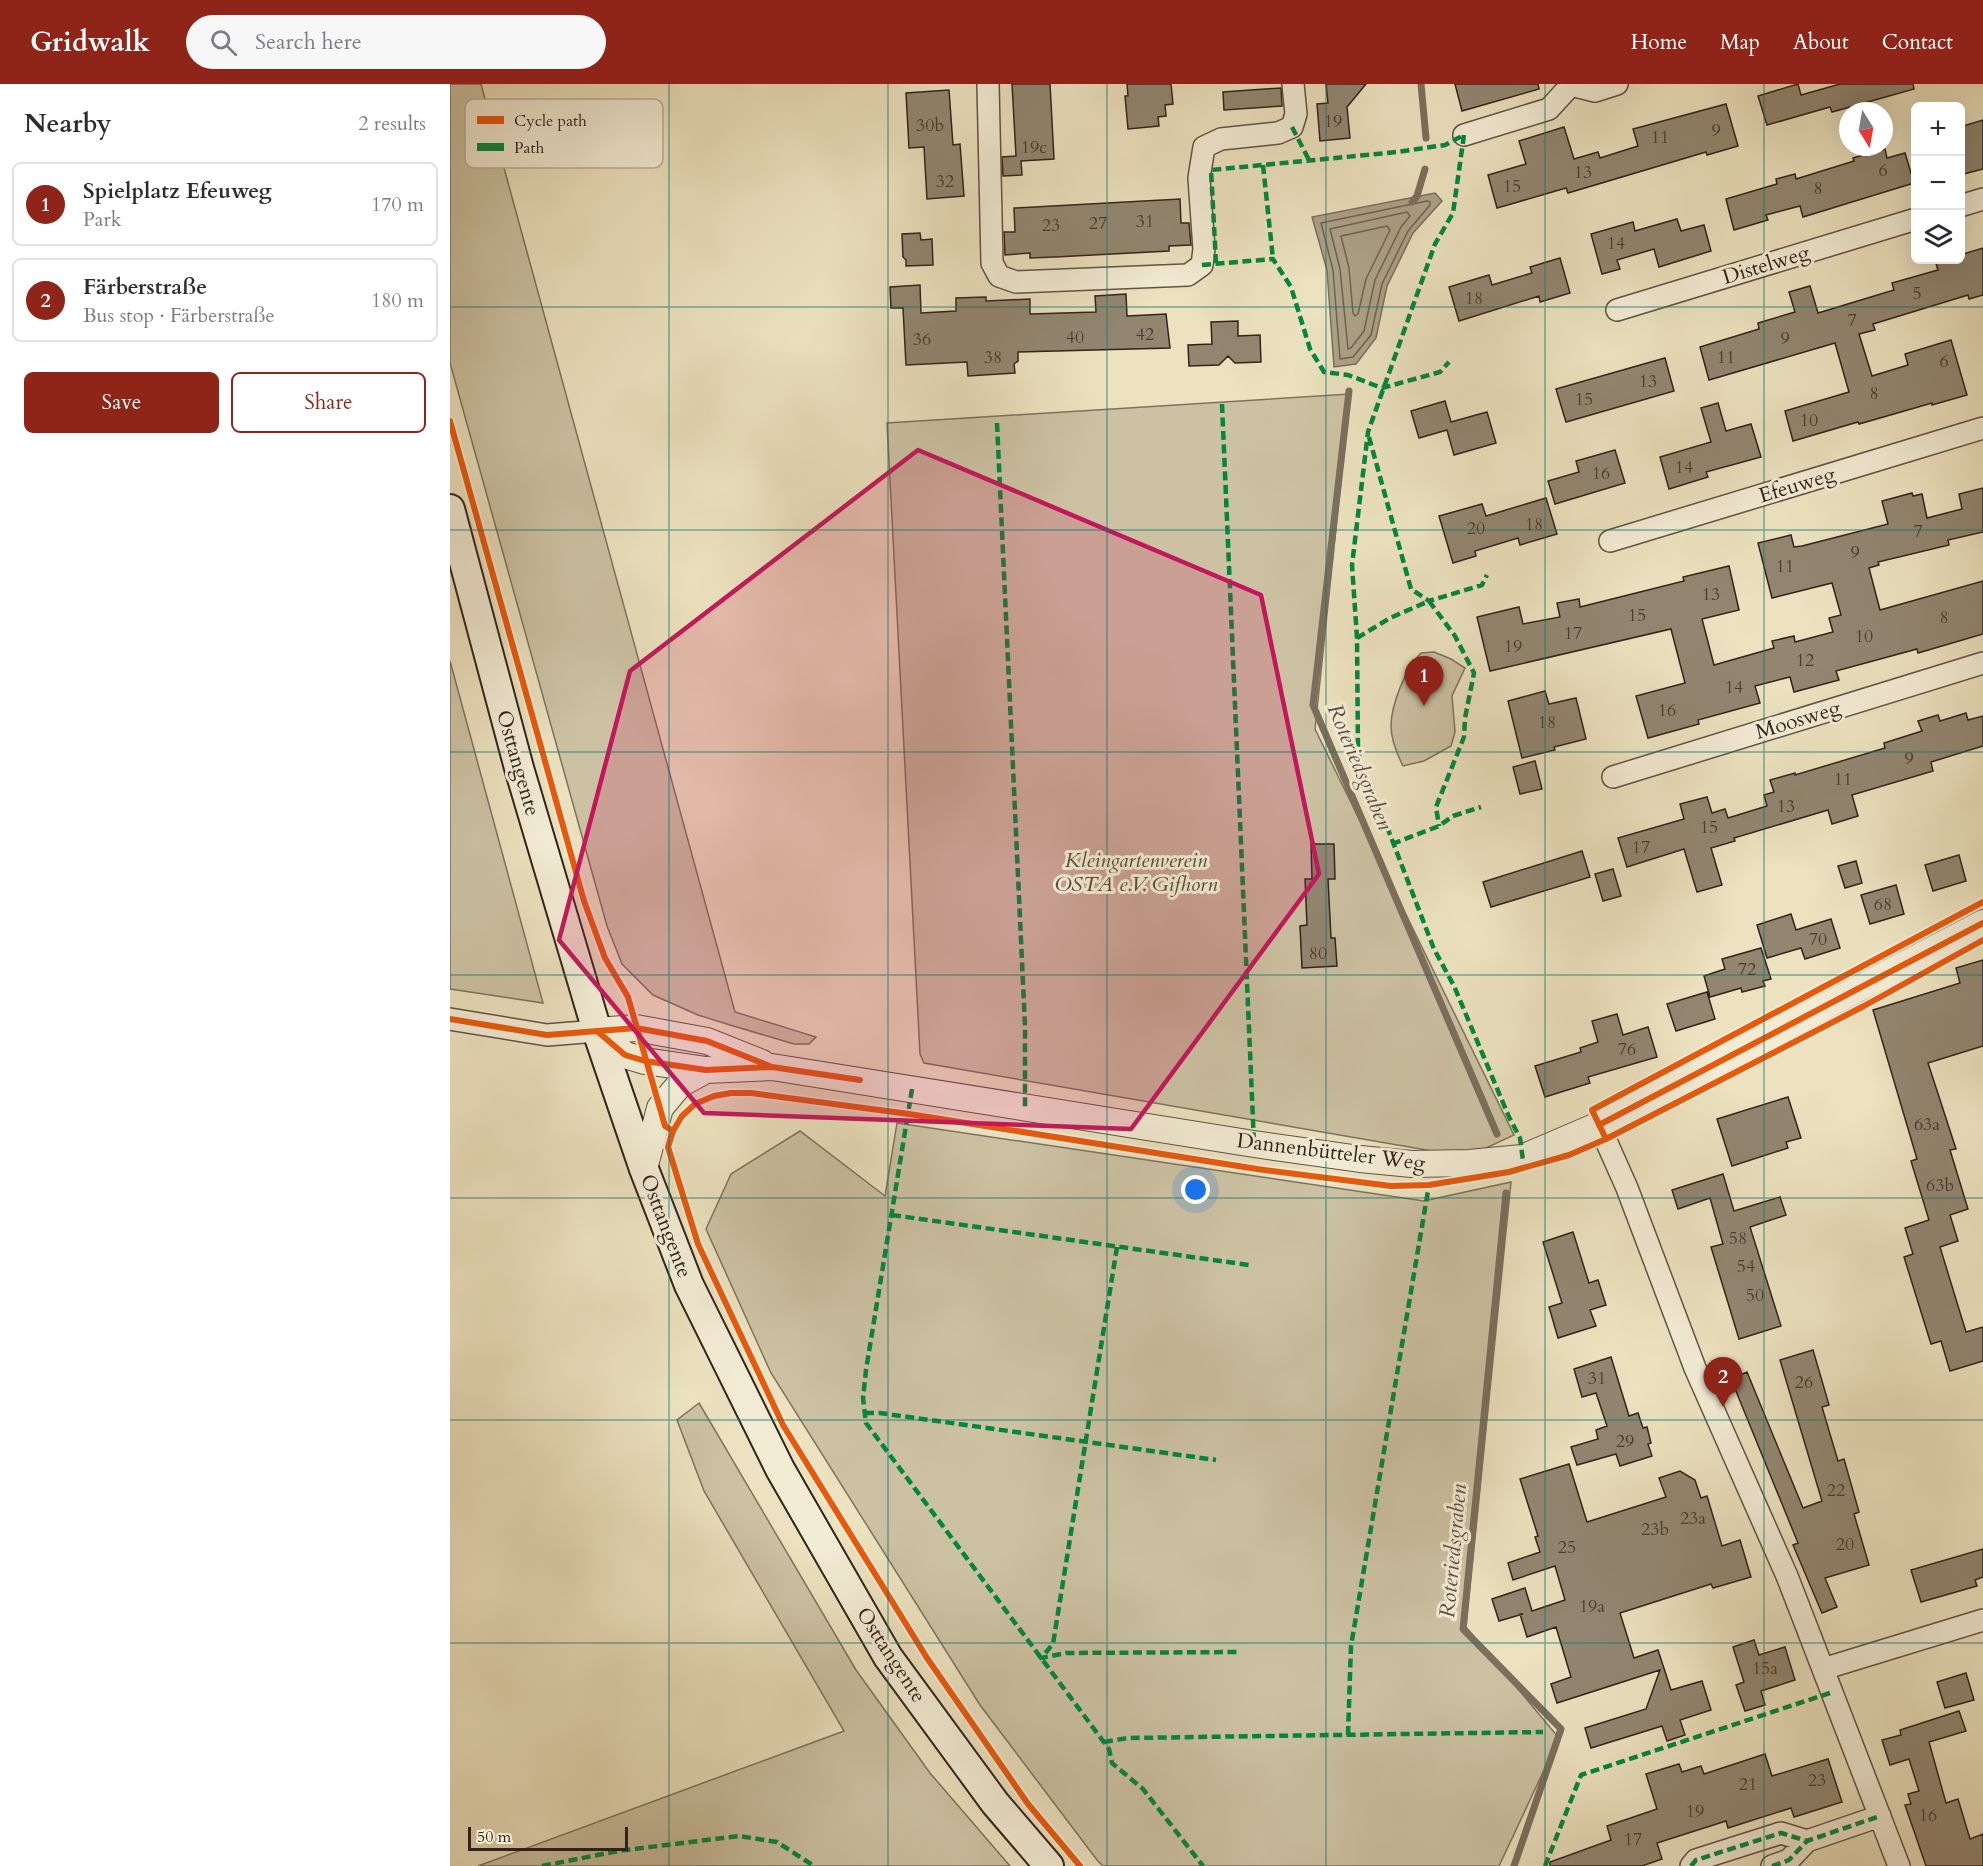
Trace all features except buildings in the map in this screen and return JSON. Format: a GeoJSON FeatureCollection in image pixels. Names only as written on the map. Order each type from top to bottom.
{"type":"FeatureCollection","features":[{"type":"Feature","properties":{"kind":"main road","name":"Osttangente"},"geometry":{"type":"LineString","coordinates":[[450,509],[519,768],[597,1030],[644,1168],[689,1285],[758,1427],[810,1524],[888,1657],[995,1803],[1049,1866]]}},
{"type":"Feature","properties":{"kind":"street"},"geometry":{"type":"LineString","coordinates":[[988,84],[992,263],[999,276],[1016,282],[1188,275],[1202,265],[1204,249],[1199,178],[1204,147],[1221,139],[1278,133],[1292,127],[1296,114],[1293,84]]}},
{"type":"Feature","properties":{"kind":"street"},"geometry":{"type":"LineString","coordinates":[[1464,135],[1549,109],[1571,84],[1595,91],[1617,84]]}},
{"type":"Feature","properties":{"kind":"street"},"geometry":{"type":"LineString","coordinates":[[1965,204],[1983,199]]}},
{"type":"Feature","properties":{"kind":"street","name":"Distelweg"},"geometry":{"type":"LineString","coordinates":[[1617,310],[1911,221]]}},
{"type":"Feature","properties":{"kind":"street","name":"Efeuweg"},"geometry":{"type":"LineString","coordinates":[[1610,541],[1983,428]]}},
{"type":"Feature","properties":{"kind":"street","name":"Moosweg"},"geometry":{"type":"LineString","coordinates":[[1613,777],[1983,663]]}},
{"type":"Feature","properties":{"kind":"street","name":"Dannenbütteler Weg"},"geometry":{"type":"LineString","coordinates":[[597,1030],[625,1056],[645,1061],[706,1070],[772,1067],[1254,1144],[1413,1164],[1469,1163],[1522,1158],[1599,1125],[1983,923]]}},
{"type":"Feature","properties":{"kind":"street","name":"Dannenbütteler Weg"},"geometry":{"type":"LineString","coordinates":[[450,1018],[547,1035],[636,1028],[707,1041],[772,1067]]}},
{"type":"Feature","properties":{"kind":"street","name":"Dannenbütteler Weg"},"geometry":{"type":"LineString","coordinates":[[644,1168],[660,1108],[680,1084],[706,1070]]}},
{"type":"Feature","properties":{"kind":"street"},"geometry":{"type":"LineString","coordinates":[[1599,1125],[1627,1188],[1695,1368],[1787,1576],[1899,1866]]}},
{"type":"Feature","properties":{"kind":"street"},"geometry":{"type":"LineString","coordinates":[[1823,1669],[1983,1620]]}},
{"type":"Feature","properties":{"kind":"street"},"geometry":{"type":"LineString","coordinates":[[1772,1866],[1789,1860],[1807,1841],[1880,1816]]}},
{"type":"Feature","properties":{"kind":"street"},"geometry":{"type":"LineString","coordinates":[[1691,1866],[1696,1860],[1781,1833],[1807,1841]]}},
{"type":"Feature","properties":{"kind":"highlighted area"},"geometry":{"type":"Polygon","coordinates":[[[918,450],[1261,595],[1319,874],[1131,1129],[704,1113],[559,940],[630,671],[918,450]]]}},
{"type":"Feature","properties":{"kind":"green space"},"geometry":{"type":"Polygon","coordinates":[[[450,84],[481,84],[485,99],[465,99],[465,168],[504,168],[735,1012],[816,1037],[809,1044],[794,1044],[698,1015],[653,995],[622,964],[607,926],[450,363],[450,84]]]}},
{"type":"Feature","properties":{"kind":"green space","name":"Kleingartenverein OSTA e.V. Gifhorn"},"geometry":{"type":"Polygon","coordinates":[[[1350,394],[1315,729],[1514,1135],[1467,1157],[924,1063],[920,1054],[887,423],[1350,394]]]}},
{"type":"Feature","properties":{"kind":"green space"},"geometry":{"type":"Polygon","coordinates":[[[1434,652],[1465,668],[1452,696],[1455,732],[1451,746],[1424,761],[1403,766],[1392,736],[1394,708],[1405,677],[1415,659],[1421,653],[1434,652]]]}},
{"type":"Feature","properties":{"kind":"green space"},"geometry":{"type":"Polygon","coordinates":[[[450,661],[543,1003],[450,989],[450,661]]]}},
{"type":"Feature","properties":{"kind":"green space"},"geometry":{"type":"Polygon","coordinates":[[[897,1123],[1424,1201],[1511,1182],[1466,1627],[1559,1738],[1499,1866],[1103,1866],[1097,1860],[980,1705],[771,1373],[706,1229],[731,1174],[800,1131],[885,1196],[897,1123]]]}},
{"type":"Feature","properties":{"kind":"green space"},"geometry":{"type":"Polygon","coordinates":[[[699,1403],[856,1670],[930,1773],[1010,1866],[478,1866],[844,1731],[704,1491],[677,1420],[699,1403]]]}},
{"type":"Feature","properties":{"kind":"water"},"geometry":{"type":"Polygon","coordinates":[[[1435,193],[1442,201],[1413,233],[1387,286],[1376,338],[1356,364],[1334,367],[1327,270],[1312,217],[1435,193]]]}},
{"type":"Feature","properties":{"kind":"waterway","name":"Roteriedsgraben"},"geometry":{"type":"LineString","coordinates":[[1421,84],[1426,138]]}},
{"type":"Feature","properties":{"kind":"waterway","name":"Roteriedsgraben"},"geometry":{"type":"LineString","coordinates":[[1412,202],[1417,196],[1425,169]]}},
{"type":"Feature","properties":{"kind":"waterway","name":"Roteriedsgraben"},"geometry":{"type":"LineString","coordinates":[[1349,391],[1313,705],[1497,1134]]}},
{"type":"Feature","properties":{"kind":"waterway","name":"Roteriedsgraben"},"geometry":{"type":"LineString","coordinates":[[1506,1193],[1463,1629],[1561,1729],[1514,1866]]}},
{"type":"Feature","properties":{"kind":"marked path"},"geometry":{"type":"LineString","coordinates":[[1292,127],[1309,160]]}},
{"type":"Feature","properties":{"kind":"marked path"},"geometry":{"type":"LineString","coordinates":[[1464,135],[1453,213],[1435,244],[1368,432],[1352,565],[1357,638],[1358,751],[1365,780],[1384,819],[1434,949],[1454,986],[1520,1138],[1524,1168]]}},
{"type":"Feature","properties":{"kind":"marked path"},"geometry":{"type":"LineString","coordinates":[[1216,263],[1211,170],[1397,152],[1445,145],[1464,135]]}},
{"type":"Feature","properties":{"kind":"marked path"},"geometry":{"type":"LineString","coordinates":[[1263,165],[1273,259]]}},
{"type":"Feature","properties":{"kind":"marked path"},"geometry":{"type":"LineString","coordinates":[[1202,265],[1273,259],[1291,287],[1310,349],[1324,372],[1348,375],[1382,388],[1440,372],[1449,362]]}},
{"type":"Feature","properties":{"kind":"marked path"},"geometry":{"type":"LineString","coordinates":[[1222,404],[1254,1144]]}},
{"type":"Feature","properties":{"kind":"marked path"},"geometry":{"type":"LineString","coordinates":[[997,423],[1025,1026],[1025,1108]]}},
{"type":"Feature","properties":{"kind":"marked path"},"geometry":{"type":"LineString","coordinates":[[1369,437],[1411,589],[1429,601],[1482,585],[1487,575]]}},
{"type":"Feature","properties":{"kind":"marked path"},"geometry":{"type":"LineString","coordinates":[[1357,638],[1390,618],[1429,601],[1455,636],[1474,673],[1465,718],[1464,737],[1436,807],[1439,826]]}},
{"type":"Feature","properties":{"kind":"marked path"},"geometry":{"type":"LineString","coordinates":[[1392,844],[1439,826],[1453,816],[1481,807]]}},
{"type":"Feature","properties":{"kind":"marked path"},"geometry":{"type":"LineString","coordinates":[[912,1089],[866,1370],[863,1398],[866,1423],[1109,1749],[1112,1763],[1143,1789],[1203,1866]]}},
{"type":"Feature","properties":{"kind":"marked path"},"geometry":{"type":"LineString","coordinates":[[1348,1735],[1351,1646],[1429,1185]]}},
{"type":"Feature","properties":{"kind":"marked path"},"geometry":{"type":"LineString","coordinates":[[892,1215],[1249,1265]]}},
{"type":"Feature","properties":{"kind":"marked path"},"geometry":{"type":"LineString","coordinates":[[1117,1247],[1053,1644],[1041,1658],[1066,1653],[1240,1652]]}},
{"type":"Feature","properties":{"kind":"marked path"},"geometry":{"type":"LineString","coordinates":[[865,1413],[880,1413],[1216,1460]]}},
{"type":"Feature","properties":{"kind":"marked path"},"geometry":{"type":"LineString","coordinates":[[1545,1866],[1581,1775],[1833,1692]]}},
{"type":"Feature","properties":{"kind":"marked path"},"geometry":{"type":"LineString","coordinates":[[1104,1742],[1128,1738],[1543,1732]]}},
{"type":"Feature","properties":{"kind":"marked path"},"geometry":{"type":"LineString","coordinates":[[1691,1866],[1696,1860],[1781,1833],[1807,1841],[1880,1816]]}},
{"type":"Feature","properties":{"kind":"marked path"},"geometry":{"type":"LineString","coordinates":[[542,1866],[618,1851],[739,1836],[777,1842],[814,1866]]}},
{"type":"Feature","properties":{"kind":"marked path"},"geometry":{"type":"LineString","coordinates":[[1772,1866],[1789,1860],[1807,1841]]}},
{"type":"Feature","properties":{"kind":"cycle path"},"geometry":{"type":"LineString","coordinates":[[450,421],[584,901],[605,958],[628,997],[665,1126],[673,1131]]}},
{"type":"Feature","properties":{"kind":"cycle path"},"geometry":{"type":"LineString","coordinates":[[1606,1139],[1592,1110],[1983,902]]}},
{"type":"Feature","properties":{"kind":"cycle path"},"geometry":{"type":"LineString","coordinates":[[1599,1125],[1983,923]]}},
{"type":"Feature","properties":{"kind":"cycle path"},"geometry":{"type":"LineString","coordinates":[[1080,1866],[1028,1804],[927,1658],[783,1425],[698,1244],[668,1147],[673,1131],[682,1116],[695,1104],[714,1096],[751,1093],[909,1114],[1257,1169],[1391,1186],[1429,1185],[1509,1172],[1569,1155],[1606,1139],[1864,1006],[1983,940]]}},
{"type":"Feature","properties":{"kind":"cycle path"},"geometry":{"type":"LineString","coordinates":[[450,1019],[547,1035],[636,1028],[707,1041],[772,1067]]}},
{"type":"Feature","properties":{"kind":"cycle path"},"geometry":{"type":"LineString","coordinates":[[597,1031],[625,1055],[645,1061],[706,1070],[772,1067],[860,1080]]}},
{"type":"Feature","properties":{"kind":"place","name":"Spielplatz Efeuweg"},"geometry":{"type":"Point","coordinates":[1424,706]}},
{"type":"Feature","properties":{"kind":"place","name":"Färberstraße"},"geometry":{"type":"Point","coordinates":[1723,1407]}}]}
